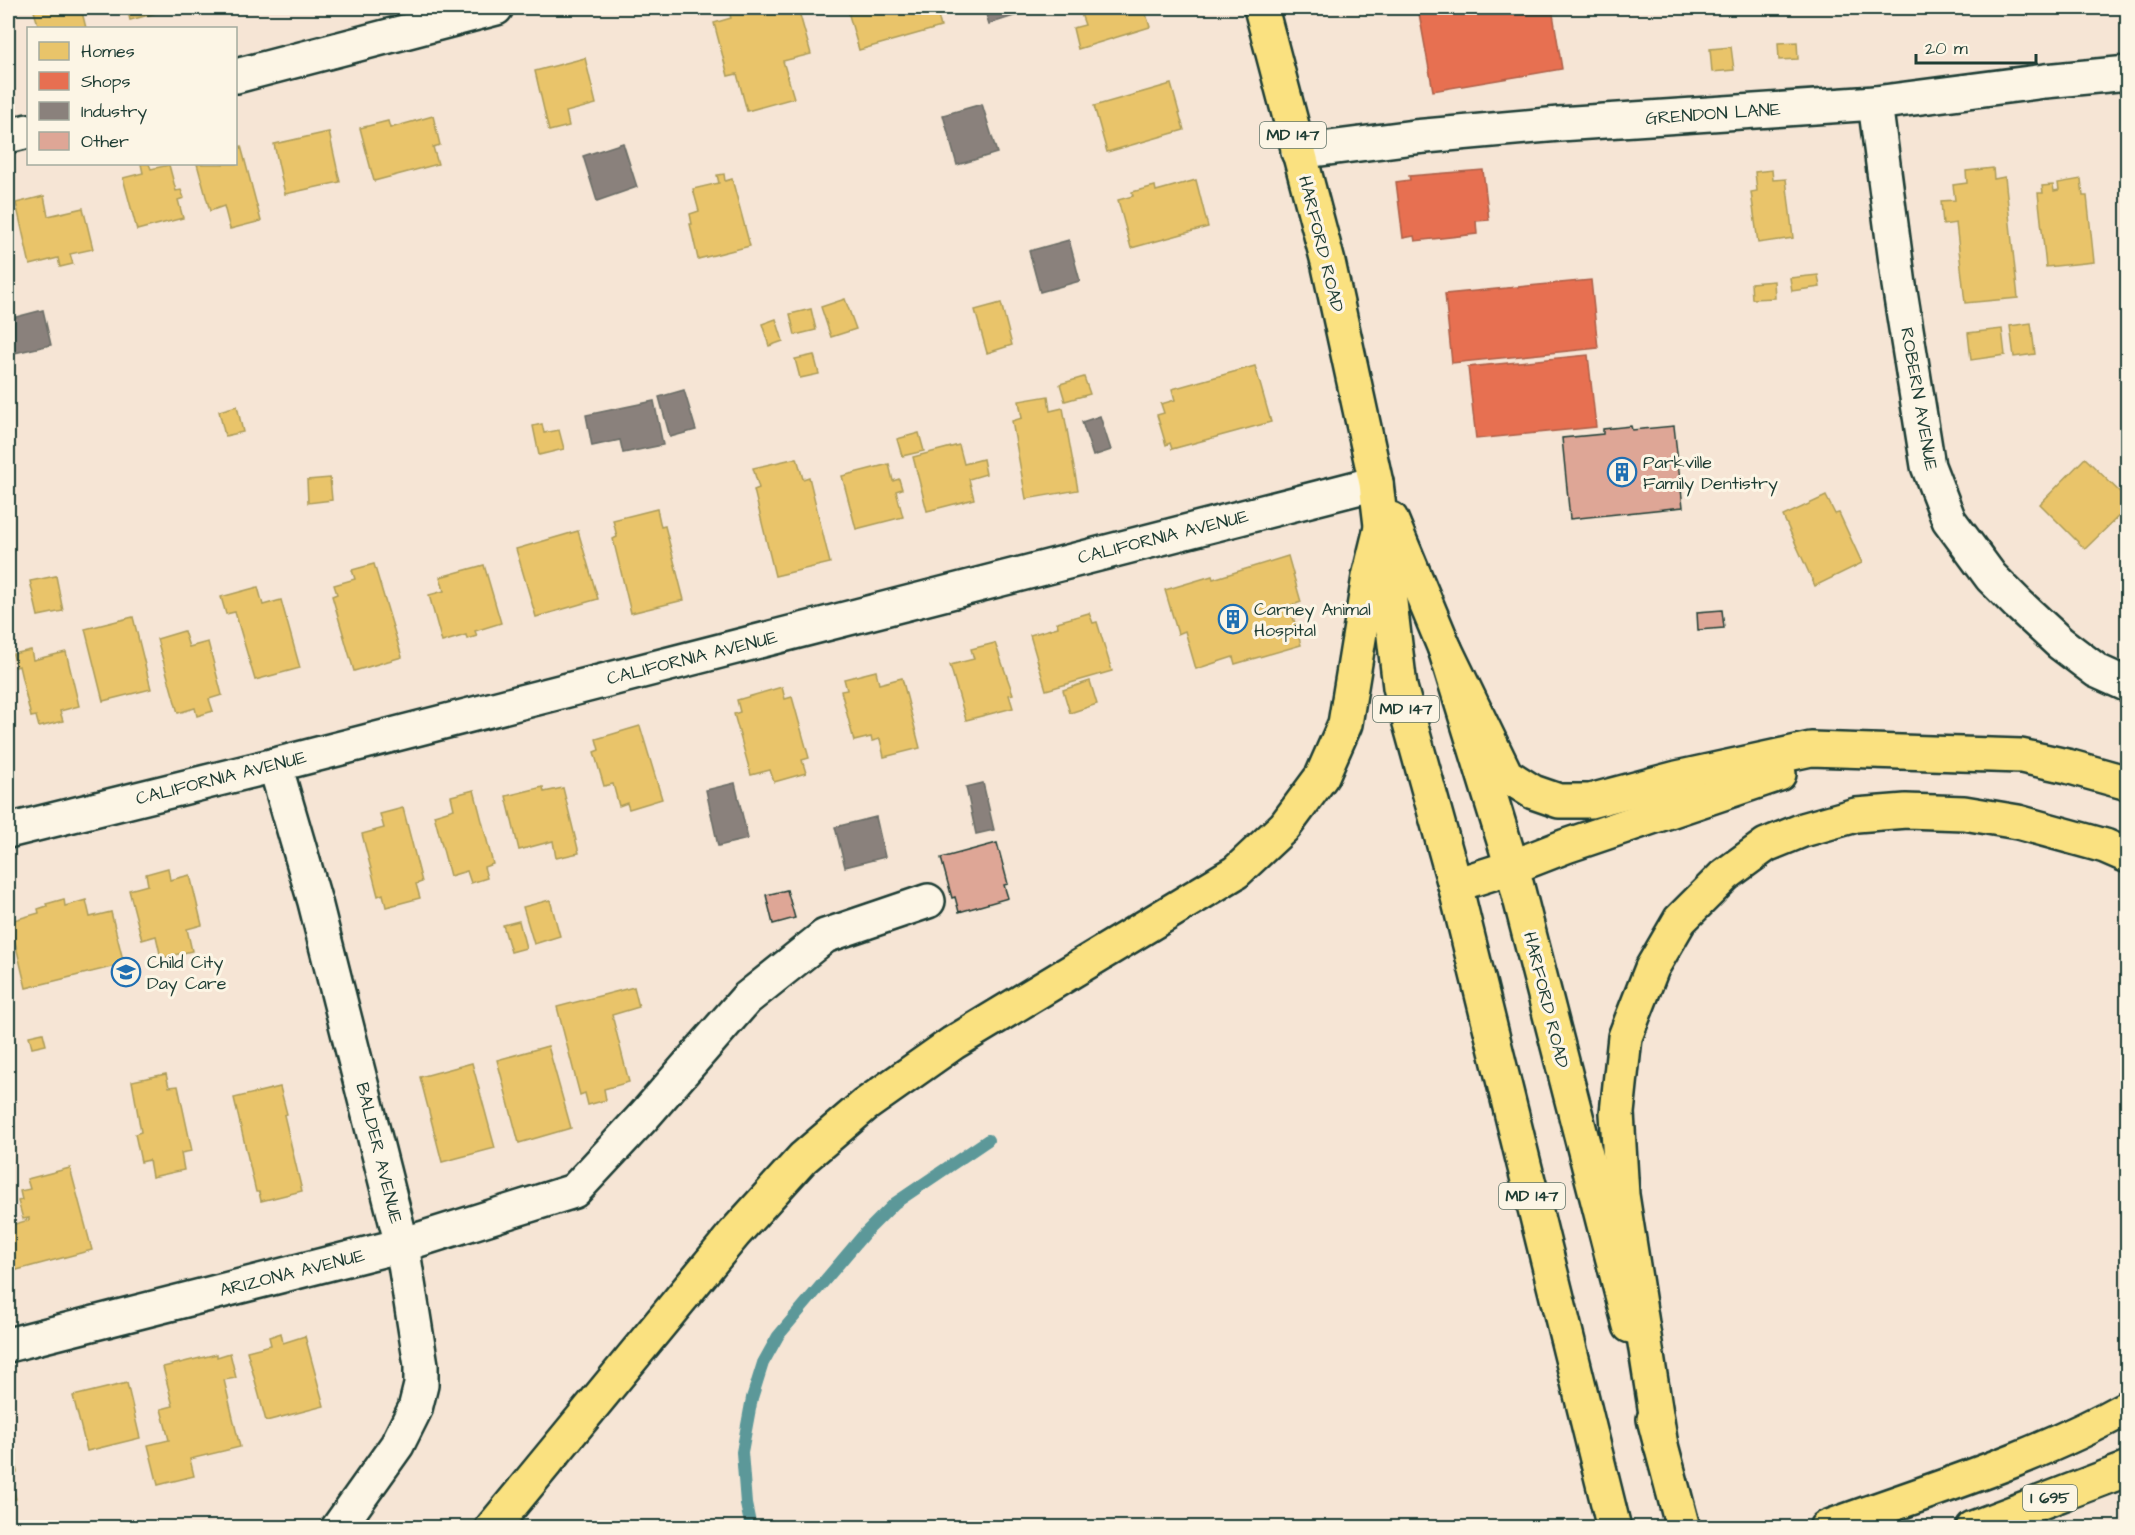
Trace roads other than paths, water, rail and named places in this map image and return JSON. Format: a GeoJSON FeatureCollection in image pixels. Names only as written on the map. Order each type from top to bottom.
{"type":"FeatureCollection","features":[{"type":"Feature","properties":{"kind":"main road","name":"HARFORD ROAD"},"geometry":{"type":"LineString","coordinates":[[1261,8],[1328,262],[1376,483],[1400,687],[1455,885],[1611,1518]]}},
{"type":"Feature","properties":{"kind":"main road","name":"HARFORD ROAD"},"geometry":{"type":"LineString","coordinates":[[1376,483],[1445,649],[1512,867],[1683,1527]]}},
{"type":"Feature","properties":{"kind":"main road"},"geometry":{"type":"LineString","coordinates":[[492,1527],[734,1234],[803,1158],[864,1105],[953,1043],[1236,872],[1285,826],[1322,776],[1345,724],[1369,577],[1382,528]]}},
{"type":"Feature","properties":{"kind":"main road"},"geometry":{"type":"LineString","coordinates":[[1445,649],[1506,775],[1533,792],[1559,801],[1590,801],[1677,778],[1811,749],[2021,756],[2127,783]]}},
{"type":"Feature","properties":{"kind":"main road"},"geometry":{"type":"LineString","coordinates":[[1455,885],[1855,749]]}},
{"type":"Feature","properties":{"kind":"main road"},"geometry":{"type":"LineString","coordinates":[[1661,1446],[1622,1196],[1617,1113],[1625,1037],[1652,968],[1680,920],[1725,875],[1766,845],[1803,830],[1856,815],[1906,811],[1964,813],[2018,822],[2105,846],[2127,856]]}},
{"type":"Feature","properties":{"kind":"main road"},"geometry":{"type":"LineString","coordinates":[[1826,1527],[2040,1450],[2088,1429],[2127,1407]]}},
{"type":"Feature","properties":{"kind":"main road","name":"I 695"},"geometry":{"type":"LineString","coordinates":[[1973,1527],[2127,1469]]}},
{"type":"Feature","properties":{"kind":"street"},"geometry":{"type":"LineString","coordinates":[[237,76],[496,8]]}},
{"type":"Feature","properties":{"kind":"street","name":"GRENDON LANE"},"geometry":{"type":"LineString","coordinates":[[1298,152],[1414,137],[1560,124],[1875,103],[2127,73]]}},
{"type":"Feature","properties":{"kind":"street","name":"ROBERN AVENUE"},"geometry":{"type":"LineString","coordinates":[[1875,103],[1899,285],[1928,466],[1948,520],[1991,577],[2060,643],[2097,671],[2127,685]]}},
{"type":"Feature","properties":{"kind":"street"},"geometry":{"type":"LineString","coordinates":[[8,136],[27,131]]}},
{"type":"Feature","properties":{"kind":"street","name":"CALIFORNIA AVENUE"},"geometry":{"type":"LineString","coordinates":[[8,831],[275,765],[1376,483]]}},
{"type":"Feature","properties":{"kind":"street","name":"BALDER AVENUE"},"geometry":{"type":"LineString","coordinates":[[275,765],[315,902],[402,1245],[421,1365],[421,1385],[415,1409],[397,1445],[338,1527]]}},
{"type":"Feature","properties":{"kind":"street","name":"ARIZONA AVENUE"},"geometry":{"type":"LineString","coordinates":[[8,1345],[402,1245],[574,1191],[644,1116],[746,999],[825,936],[928,901]]}},
{"type":"Feature","properties":{"kind":"waterway"},"geometry":{"type":"LineString","coordinates":[[751,1528],[746,1504],[742,1452],[752,1398],[763,1363],[778,1336],[865,1233],[895,1203],[988,1140]]}},
{"type":"Feature","properties":{"kind":"place","name":"Parkville Family Dentistry"},"geometry":{"type":"Point","coordinates":[1622,472]}},
{"type":"Feature","properties":{"kind":"place","name":"Carney Animal Hospital"},"geometry":{"type":"Point","coordinates":[1233,619]}},
{"type":"Feature","properties":{"kind":"place","name":"Child City Day Care"},"geometry":{"type":"Point","coordinates":[126,972]}}]}
